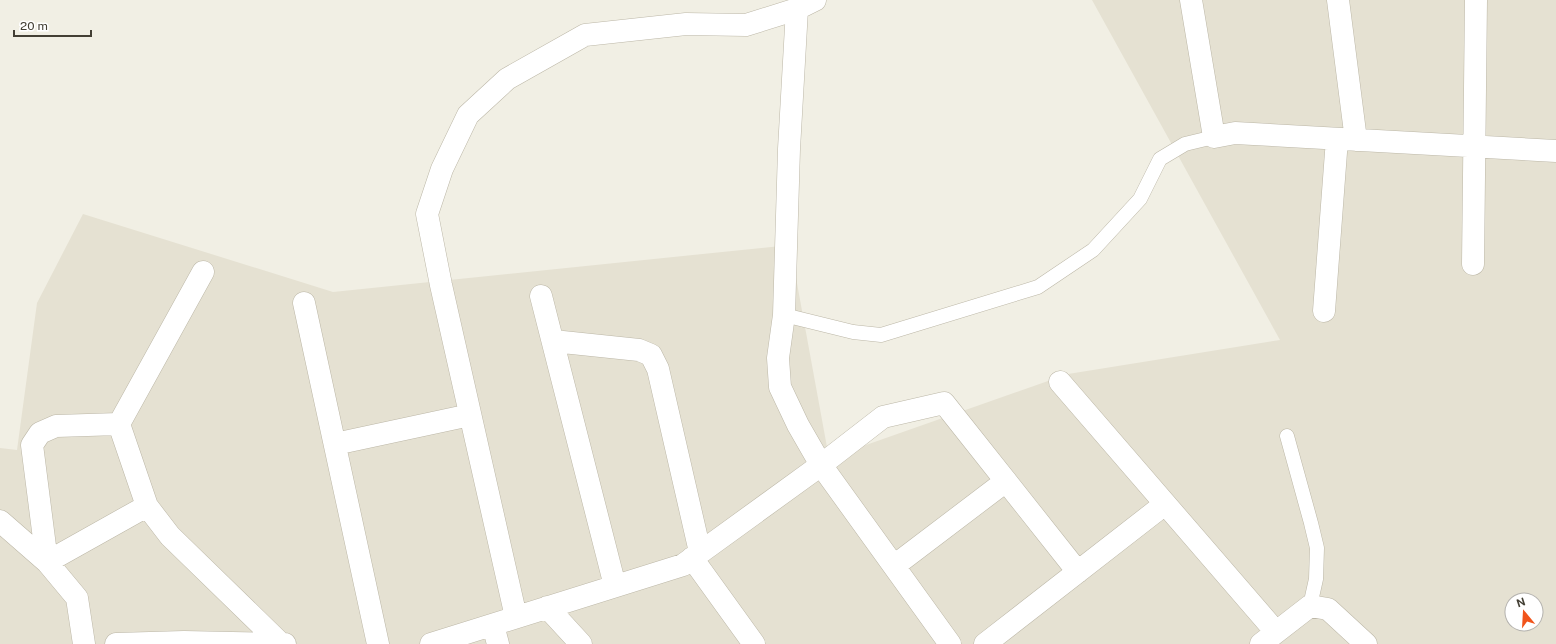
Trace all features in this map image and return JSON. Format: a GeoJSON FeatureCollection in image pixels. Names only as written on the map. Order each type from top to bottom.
{"type":"FeatureCollection","features":[{"type":"Feature","properties":{"kind":"street"},"geometry":{"type":"LineString","coordinates":[[1191,0],[1214,137],[1235,133],[1556,151]]}},
{"type":"Feature","properties":{"kind":"street"},"geometry":{"type":"LineString","coordinates":[[1324,312],[1347,140],[1338,0]]}},
{"type":"Feature","properties":{"kind":"street"},"geometry":{"type":"LineString","coordinates":[[1473,264],[1476,0]]}},
{"type":"Feature","properties":{"kind":"street"},"geometry":{"type":"LineString","coordinates":[[516,617],[441,285],[427,214],[442,169],[468,115],[507,79],[585,35],[686,24],[746,25],[806,5],[789,149],[784,315],[778,358],[780,387],[798,425],[821,465],[950,644]]}},
{"type":"Feature","properties":{"kind":"street"},"geometry":{"type":"LineString","coordinates":[[203,272],[119,424],[147,506],[170,536],[282,644]]}},
{"type":"Feature","properties":{"kind":"street"},"geometry":{"type":"LineString","coordinates":[[541,296],[615,586]]}},
{"type":"Feature","properties":{"kind":"street"},"geometry":{"type":"LineString","coordinates":[[304,303],[378,644]]}},
{"type":"Feature","properties":{"kind":"street"},"geometry":{"type":"LineString","coordinates":[[553,341],[639,350],[651,355],[658,369],[696,555],[754,644]]}},
{"type":"Feature","properties":{"kind":"street"},"geometry":{"type":"LineString","coordinates":[[1060,382],[1165,504],[1268,638],[1310,606],[1328,609],[1366,644]]}},
{"type":"Feature","properties":{"kind":"street"},"geometry":{"type":"LineString","coordinates":[[431,644],[495,634],[516,617],[683,565],[883,418],[944,402],[1078,572]]}},
{"type":"Feature","properties":{"kind":"street"},"geometry":{"type":"LineString","coordinates":[[335,444],[470,415]]}},
{"type":"Feature","properties":{"kind":"street"},"geometry":{"type":"LineString","coordinates":[[47,562],[32,445],[40,433],[56,426],[119,424]]}},
{"type":"Feature","properties":{"kind":"street"},"geometry":{"type":"LineString","coordinates":[[894,566],[1006,481]]}},
{"type":"Feature","properties":{"kind":"street"},"geometry":{"type":"LineString","coordinates":[[984,644],[1165,504]]}},
{"type":"Feature","properties":{"kind":"street"},"geometry":{"type":"LineString","coordinates":[[47,562],[147,506]]}},
{"type":"Feature","properties":{"kind":"street"},"geometry":{"type":"LineString","coordinates":[[0,521],[47,562],[77,598],[84,644]]}},
{"type":"Feature","properties":{"kind":"street"},"geometry":{"type":"LineString","coordinates":[[548,607],[581,644]]}},
{"type":"Feature","properties":{"kind":"street"},"geometry":{"type":"LineString","coordinates":[[116,644],[282,644]]}},
{"type":"Feature","properties":{"kind":"lane"},"geometry":{"type":"LineString","coordinates":[[784,315],[853,332],[881,335],[1038,287],[1094,250],[1140,199],[1160,158],[1185,144],[1214,137]]}},
{"type":"Feature","properties":{"kind":"lane"},"geometry":{"type":"LineString","coordinates":[[1287,436],[1317,548],[1316,579],[1310,606]]}},
{"type":"Feature","properties":{"kind":"shaded area"},"geometry":{"type":"Polygon","coordinates":[[[1092,0],[1556,0],[1556,644],[0,644],[0,448],[17,450],[37,303],[83,214],[333,292],[790,245],[829,458],[1068,374],[1280,340],[1092,0]]]}}]}
